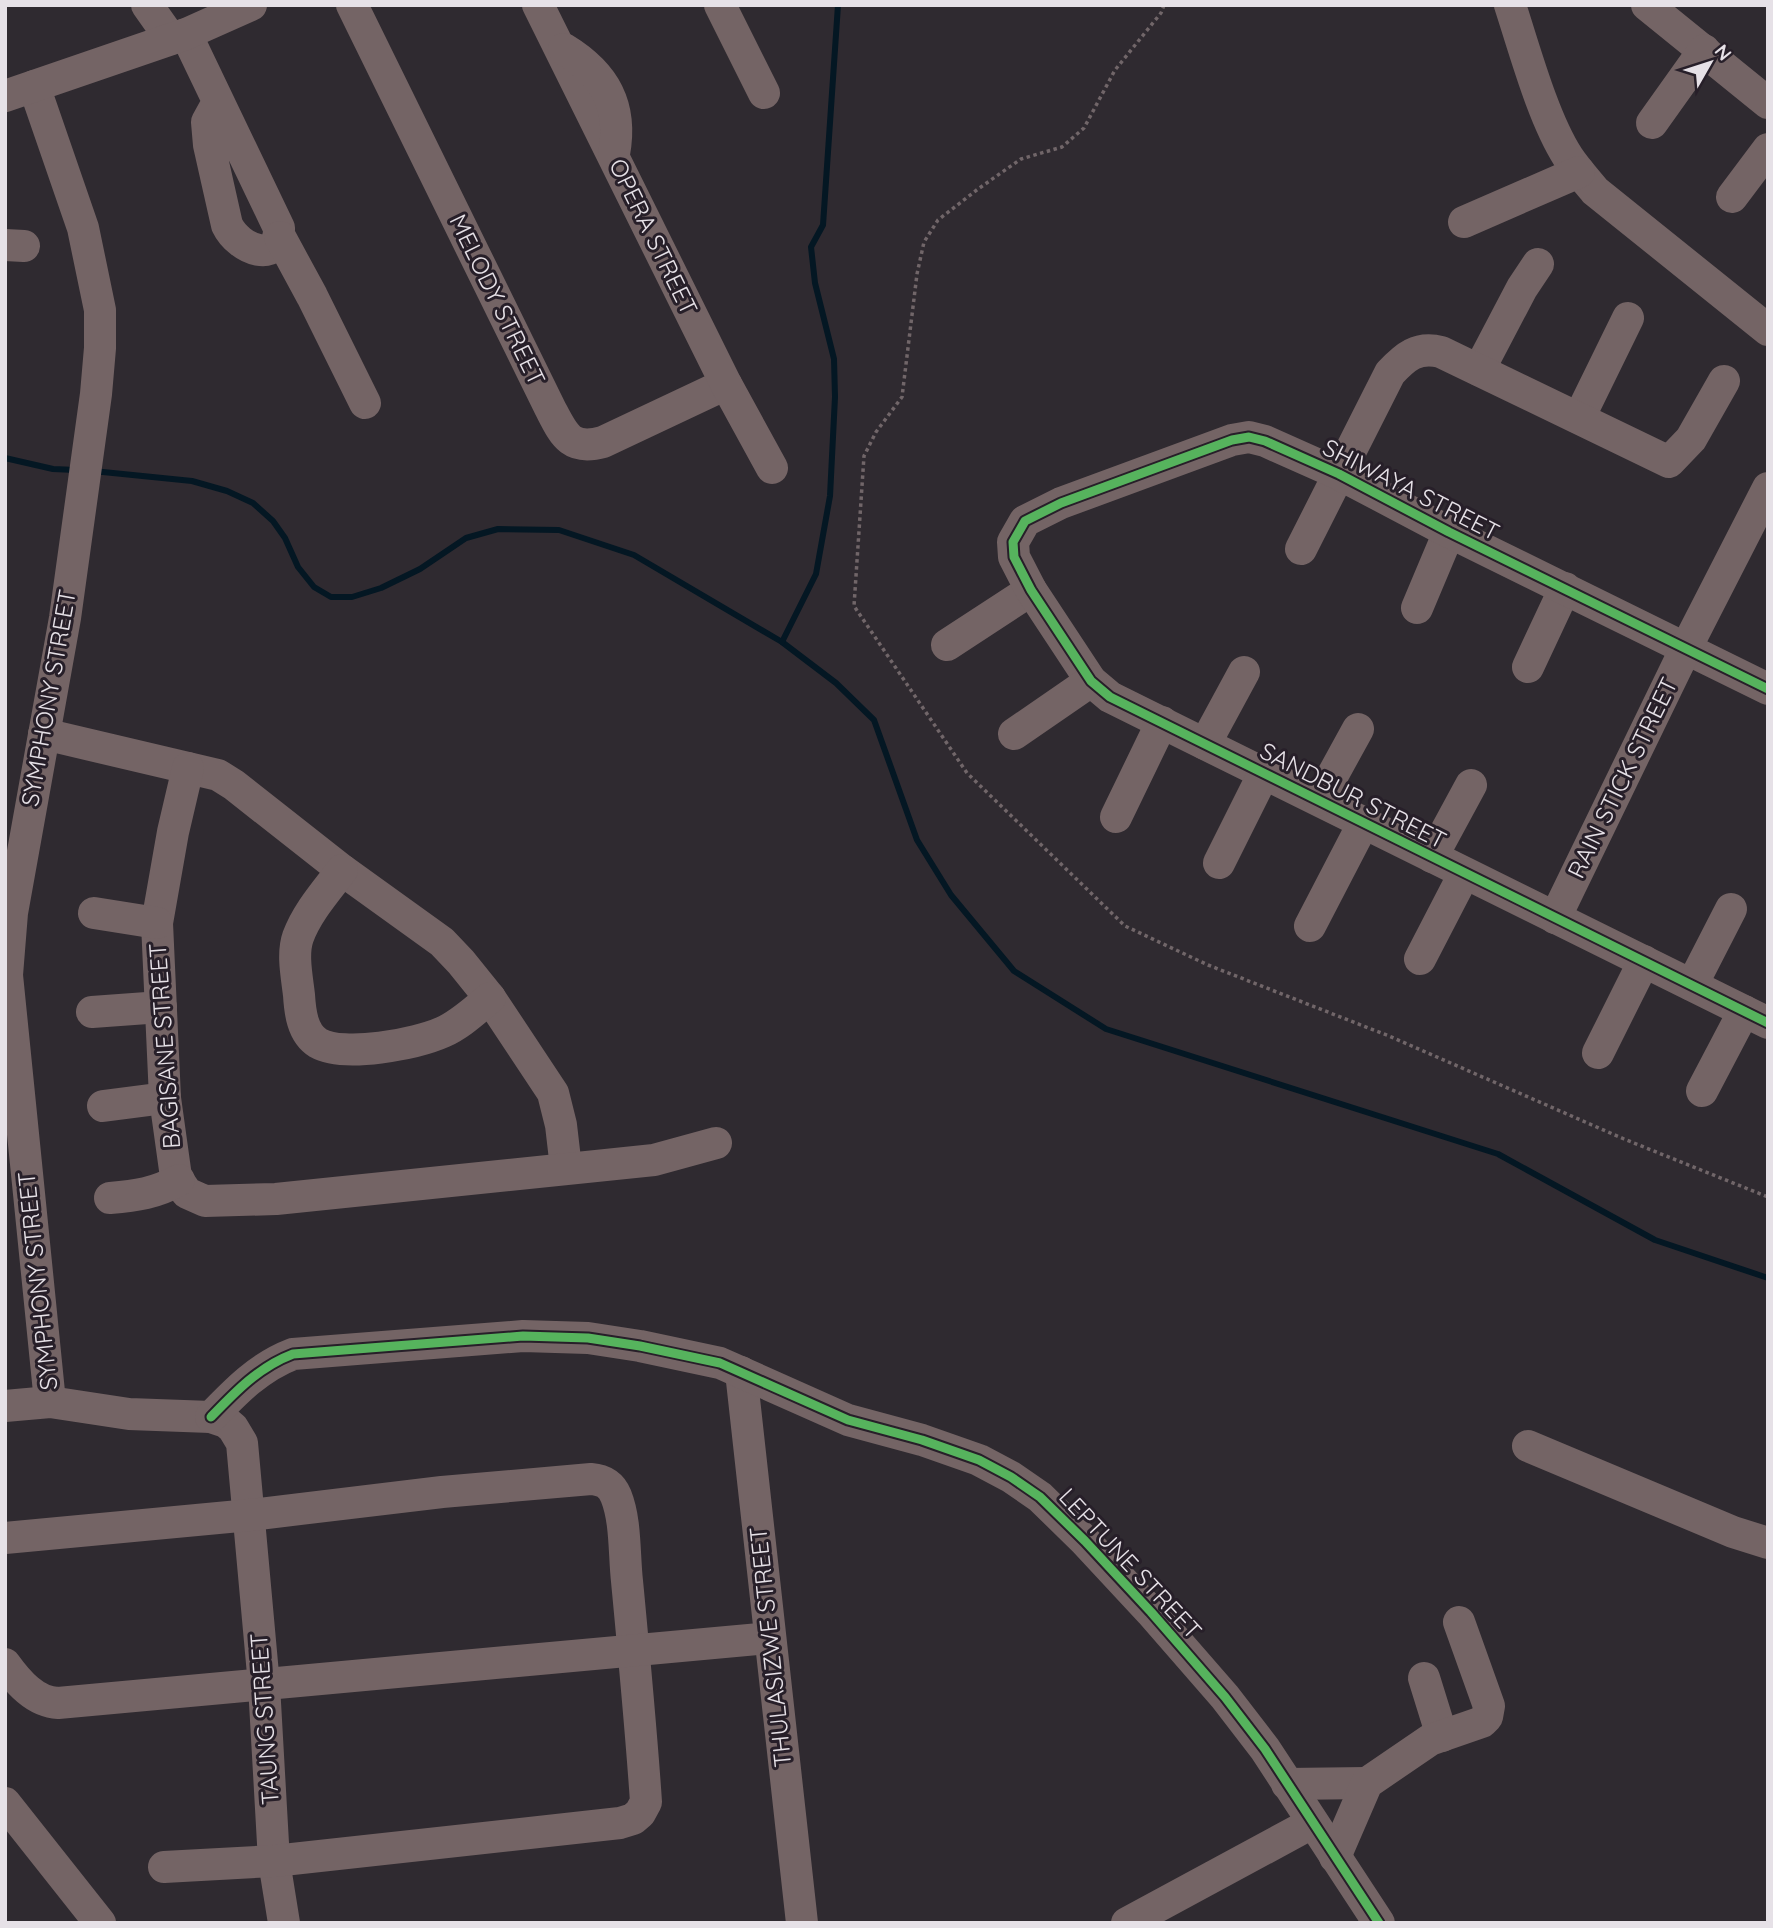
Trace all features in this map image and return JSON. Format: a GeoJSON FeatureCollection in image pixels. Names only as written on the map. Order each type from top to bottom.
{"type":"FeatureCollection","features":[{"type":"Feature","properties":{"kind":"street"},"geometry":{"type":"LineString","coordinates":[[147,5],[178,37],[218,102],[274,216],[280,237],[365,403]]}},
{"type":"Feature","properties":{"kind":"street"},"geometry":{"type":"LineString","coordinates":[[19,91],[178,37],[251,5]]}},
{"type":"Feature","properties":{"kind":"street","name":"MELODY STREET"},"geometry":{"type":"LineString","coordinates":[[352,5],[557,422],[575,444],[603,442],[726,384]]}},
{"type":"Feature","properties":{"kind":"street","name":"OPERA STREET"},"geometry":{"type":"LineString","coordinates":[[538,5],[726,384],[772,468]]}},
{"type":"Feature","properties":{"kind":"street"},"geometry":{"type":"LineString","coordinates":[[720,5],[764,93]]}},
{"type":"Feature","properties":{"kind":"street"},"geometry":{"type":"LineString","coordinates":[[1510,5],[1550,121],[1579,172],[1605,199],[1768,330]]}},
{"type":"Feature","properties":{"kind":"street"},"geometry":{"type":"LineString","coordinates":[[1647,5],[1768,103]]}},
{"type":"Feature","properties":{"kind":"street"},"geometry":{"type":"LineString","coordinates":[[1652,123],[1704,50]]}},
{"type":"Feature","properties":{"kind":"street","name":"SYMPHONY STREET"},"geometry":{"type":"LineString","coordinates":[[19,91],[83,228],[100,310],[97,383],[82,498],[65,618],[12,913],[7,975],[20,1233],[50,1402]]}},
{"type":"Feature","properties":{"kind":"street"},"geometry":{"type":"LineString","coordinates":[[218,102],[207,122],[209,145],[227,225],[232,236],[252,250],[268,249],[276,244],[280,237]]}},
{"type":"Feature","properties":{"kind":"street"},"geometry":{"type":"LineString","coordinates":[[1732,197],[1768,149]]}},
{"type":"Feature","properties":{"kind":"street"},"geometry":{"type":"LineString","coordinates":[[1464,222],[1579,172]]}},
{"type":"Feature","properties":{"kind":"street"},"geometry":{"type":"LineString","coordinates":[[1479,370],[1522,288],[1538,264]]}},
{"type":"Feature","properties":{"kind":"street"},"geometry":{"type":"LineString","coordinates":[[1579,418],[1628,318]]}},
{"type":"Feature","properties":{"kind":"street"},"geometry":{"type":"LineString","coordinates":[[1301,549],[1390,373],[1412,353],[1432,349],[1669,462],[1691,439],[1724,381]]}},
{"type":"Feature","properties":{"kind":"street","name":"SHIWAYA STREET"},"geometry":{"type":"LineString","coordinates":[[1026,521],[1061,503],[1232,440],[1249,437],[1265,441],[1339,474],[1449,532],[1768,689]]}},
{"type":"Feature","properties":{"kind":"street","name":"RAIN STICK STREET"},"geometry":{"type":"LineString","coordinates":[[1555,918],[1686,648],[1768,488]]}},
{"type":"Feature","properties":{"kind":"street","name":"SANDBUR STREET"},"geometry":{"type":"LineString","coordinates":[[1026,521],[1013,542],[1014,557],[1031,590],[1091,681],[1110,697],[1756,1017]]}},
{"type":"Feature","properties":{"kind":"street"},"geometry":{"type":"LineString","coordinates":[[1417,608],[1449,532]]}},
{"type":"Feature","properties":{"kind":"street"},"geometry":{"type":"LineString","coordinates":[[1528,667],[1565,588]]}},
{"type":"Feature","properties":{"kind":"street"},"geometry":{"type":"LineString","coordinates":[[947,645],[1031,590]]}},
{"type":"Feature","properties":{"kind":"street"},"geometry":{"type":"LineString","coordinates":[[1205,744],[1244,672]]}},
{"type":"Feature","properties":{"kind":"street"},"geometry":{"type":"LineString","coordinates":[[1014,734],[1091,681]]}},
{"type":"Feature","properties":{"kind":"street"},"geometry":{"type":"LineString","coordinates":[[1116,817],[1162,722]]}},
{"type":"Feature","properties":{"kind":"street"},"geometry":{"type":"LineString","coordinates":[[1319,800],[1358,729]]}},
{"type":"Feature","properties":{"kind":"street"},"geometry":{"type":"LineString","coordinates":[[44,734],[218,775],[442,942],[490,998],[553,1093],[561,1125],[566,1168]]}},
{"type":"Feature","properties":{"kind":"street","name":"BAGISANE STREET"},"geometry":{"type":"LineString","coordinates":[[188,768],[173,832],[157,923],[165,1098],[173,1161],[179,1180],[187,1192],[205,1201],[276,1199],[654,1160],[716,1143]]}},
{"type":"Feature","properties":{"kind":"street"},"geometry":{"type":"LineString","coordinates":[[1219,863],[1264,773]]}},
{"type":"Feature","properties":{"kind":"street"},"geometry":{"type":"LineString","coordinates":[[1432,857],[1471,785]]}},
{"type":"Feature","properties":{"kind":"street"},"geometry":{"type":"LineString","coordinates":[[1310,926],[1364,822]]}},
{"type":"Feature","properties":{"kind":"street"},"geometry":{"type":"LineString","coordinates":[[342,870],[308,918],[298,937],[296,949],[300,1011],[312,1037],[318,1043],[340,1050],[408,1044],[460,1023],[490,998]]}},
{"type":"Feature","properties":{"kind":"street"},"geometry":{"type":"LineString","coordinates":[[1420,959],[1464,874]]}},
{"type":"Feature","properties":{"kind":"street"},"geometry":{"type":"LineString","coordinates":[[1692,985],[1731,909]]}},
{"type":"Feature","properties":{"kind":"street"},"geometry":{"type":"LineString","coordinates":[[94,913],[157,923]]}},
{"type":"Feature","properties":{"kind":"street"},"geometry":{"type":"LineString","coordinates":[[1598,1054],[1644,961]]}},
{"type":"Feature","properties":{"kind":"street"},"geometry":{"type":"LineString","coordinates":[[92,1012],[161,1007]]}},
{"type":"Feature","properties":{"kind":"street"},"geometry":{"type":"LineString","coordinates":[[1702,1091],[1756,1017]]}},
{"type":"Feature","properties":{"kind":"street"},"geometry":{"type":"LineString","coordinates":[[103,1106],[165,1098]]}},
{"type":"Feature","properties":{"kind":"street"},"geometry":{"type":"LineString","coordinates":[[110,1198],[144,1195],[161,1190],[179,1180]]}},
{"type":"Feature","properties":{"kind":"street","name":"LEPTUNE STREET"},"geometry":{"type":"LineString","coordinates":[[211,1417],[240,1388],[274,1361],[293,1354],[523,1336],[588,1338],[720,1363],[848,1420],[922,1440],[979,1460],[1040,1497],[1151,1612],[1225,1697],[1265,1749],[1379,1923]]}},
{"type":"Feature","properties":{"kind":"street","name":"THULASIZWE STREET"},"geometry":{"type":"LineString","coordinates":[[741,1372],[802,1923]]}},
{"type":"Feature","properties":{"kind":"street"},"geometry":{"type":"LineString","coordinates":[[5,1406],[50,1402],[129,1414],[211,1417]]}},
{"type":"Feature","properties":{"kind":"street","name":"TAUNG STREET"},"geometry":{"type":"LineString","coordinates":[[211,1417],[226,1422],[239,1434],[242,1443],[264,1685],[274,1861],[284,1923]]}},
{"type":"Feature","properties":{"kind":"street"},"geometry":{"type":"LineString","coordinates":[[1528,1446],[1733,1532],[1768,1543]]}},
{"type":"Feature","properties":{"kind":"street"},"geometry":{"type":"LineString","coordinates":[[5,1538],[250,1515],[442,1492],[601,1480],[613,1490],[619,1506],[646,1802],[633,1819],[570,1830],[274,1861],[164,1867]]}},
{"type":"Feature","properties":{"kind":"street"},"geometry":{"type":"LineString","coordinates":[[1335,1857],[1367,1783],[1430,1740],[1482,1722],[1487,1717],[1489,1706],[1459,1622]]}},
{"type":"Feature","properties":{"kind":"street"},"geometry":{"type":"LineString","coordinates":[[5,1664],[20,1683],[50,1702],[769,1638]]}},
{"type":"Feature","properties":{"kind":"street"},"geometry":{"type":"LineString","coordinates":[[1424,1678],[1442,1736]]}},
{"type":"Feature","properties":{"kind":"street"},"geometry":{"type":"LineString","coordinates":[[1287,1784],[1367,1783]]}},
{"type":"Feature","properties":{"kind":"street"},"geometry":{"type":"LineString","coordinates":[[5,1803],[100,1923]]}},
{"type":"Feature","properties":{"kind":"street"},"geometry":{"type":"LineString","coordinates":[[1127,1923],[1312,1823]]}},
{"type":"Feature","properties":{"kind":"waterway"},"geometry":{"type":"LineString","coordinates":[[782,642],[816,574],[830,496],[835,397],[834,359],[815,283],[811,247],[823,225],[838,5]]}},
{"type":"Feature","properties":{"kind":"waterway"},"geometry":{"type":"LineString","coordinates":[[5,458],[53,469],[76,470]]}},
{"type":"Feature","properties":{"kind":"waterway"},"geometry":{"type":"LineString","coordinates":[[93,471],[192,481],[227,491],[253,503],[273,521],[285,538],[298,567],[314,587],[331,597],[352,597],[381,588],[420,569],[466,538],[498,529],[559,530],[634,555],[782,642],[836,683],[874,720],[917,840],[951,895],[1014,971],[1106,1029],[1498,1154],[1655,1240],[1768,1278]]}},
{"type":"Feature","properties":{"kind":"cycle path"},"geometry":{"type":"LineString","coordinates":[[1768,689],[1449,532],[1339,474],[1265,441],[1249,437],[1232,440],[1061,503],[1025,521],[1013,542],[1014,557],[1031,590],[1091,681],[1110,697],[1768,1023]]}},
{"type":"Feature","properties":{"kind":"cycle path"},"geometry":{"type":"LineString","coordinates":[[211,1417],[259,1373],[293,1354],[523,1336],[588,1338],[720,1363],[848,1420],[922,1440],[979,1460],[1040,1497],[1151,1612],[1225,1697],[1265,1749],[1379,1923]]}}]}
